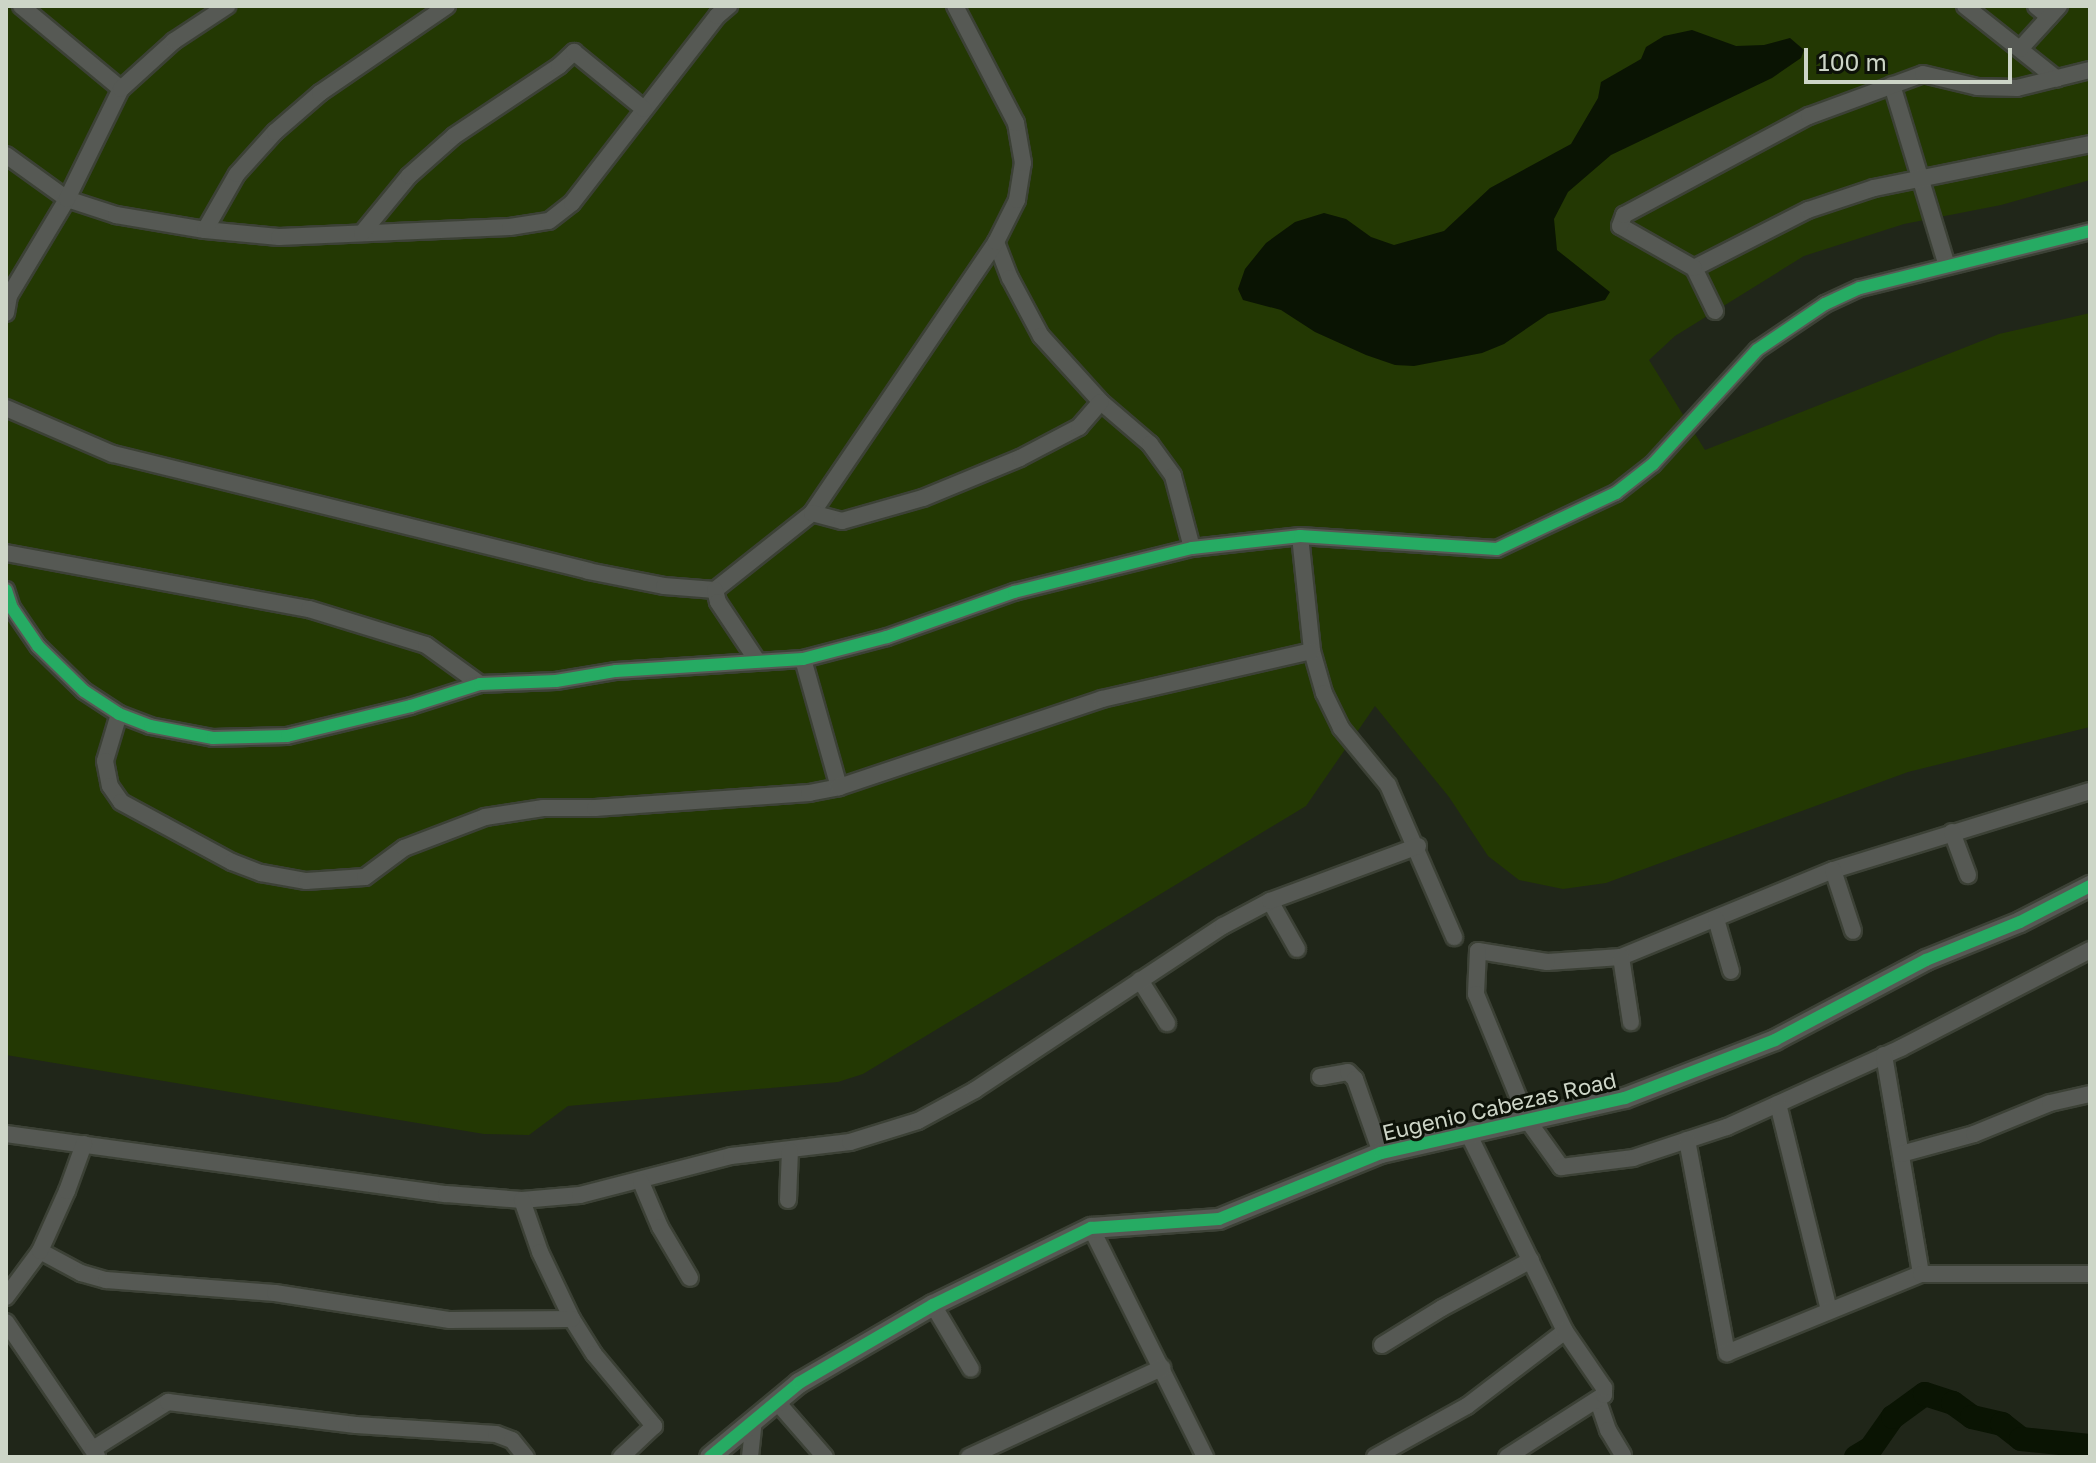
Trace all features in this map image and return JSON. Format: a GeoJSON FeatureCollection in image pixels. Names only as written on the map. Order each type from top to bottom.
{"type":"FeatureCollection","features":[{"type":"Feature","properties":{"kind":"street"},"geometry":{"type":"LineString","coordinates":[[21,6],[121,89]]}},
{"type":"Feature","properties":{"kind":"street"},"geometry":{"type":"LineString","coordinates":[[6,313],[9,296],[67,199],[121,89],[174,41],[227,6]]}},
{"type":"Feature","properties":{"kind":"street"},"geometry":{"type":"LineString","coordinates":[[205,230],[237,174],[275,132],[320,93],[447,6]]}},
{"type":"Feature","properties":{"kind":"street"},"geometry":{"type":"LineString","coordinates":[[6,408],[113,454],[588,571],[664,586],[715,590],[812,513],[996,242],[1017,200],[1023,163],[1016,123],[955,6]]}},
{"type":"Feature","properties":{"kind":"street"},"geometry":{"type":"LineString","coordinates":[[1965,6],[2057,79]]}},
{"type":"Feature","properties":{"kind":"street"},"geometry":{"type":"LineString","coordinates":[[6,155],[67,199],[116,215],[205,230],[279,237],[510,227],[549,221],[572,203],[717,9]]}},
{"type":"Feature","properties":{"kind":"street"},"geometry":{"type":"LineString","coordinates":[[2020,49],[2048,10]]}},
{"type":"Feature","properties":{"kind":"street"},"geometry":{"type":"LineString","coordinates":[[362,233],[409,176],[454,136],[559,66],[574,52],[644,109]]}},
{"type":"Feature","properties":{"kind":"street"},"geometry":{"type":"LineString","coordinates":[[1715,311],[1694,268],[1620,226],[1624,215],[1683,180],[1809,116],[1923,74],[1977,87],[2017,88],[2090,70]]}},
{"type":"Feature","properties":{"kind":"street"},"geometry":{"type":"LineString","coordinates":[[1892,85],[1947,266]]}},
{"type":"Feature","properties":{"kind":"street"},"geometry":{"type":"LineString","coordinates":[[1694,268],[1808,210],[1920,177],[2090,144]]}},
{"type":"Feature","properties":{"kind":"street"},"geometry":{"type":"LineString","coordinates":[[6,590],[12,608],[38,646],[84,691],[119,714],[150,726],[213,738],[287,736],[411,706],[480,684],[556,681],[616,671],[803,659],[887,637],[1014,592],[1192,548],[1300,536],[1497,549],[1616,493],[1653,464],[1757,350],[1825,304],[1860,288],[2090,231]]}},
{"type":"Feature","properties":{"kind":"street"},"geometry":{"type":"LineString","coordinates":[[996,242],[1010,278],[1041,336],[1101,402],[1150,444],[1173,476],[1192,548]]}},
{"type":"Feature","properties":{"kind":"street"},"geometry":{"type":"LineString","coordinates":[[812,513],[842,521],[923,498],[1020,458],[1079,427],[1101,402]]}},
{"type":"Feature","properties":{"kind":"street"},"geometry":{"type":"LineString","coordinates":[[1300,536],[1312,651],[1324,693],[1341,728],[1388,785],[1418,846],[1454,937]]}},
{"type":"Feature","properties":{"kind":"street"},"geometry":{"type":"LineString","coordinates":[[6,553],[309,609],[426,645],[480,684]]}},
{"type":"Feature","properties":{"kind":"street"},"geometry":{"type":"LineString","coordinates":[[715,590],[718,602],[758,662]]}},
{"type":"Feature","properties":{"kind":"street"},"geometry":{"type":"LineString","coordinates":[[119,714],[105,761],[110,786],[121,802],[232,862],[261,873],[306,881],[365,877],[404,848],[485,817],[543,808],[595,808],[809,793],[839,787],[1102,699],[1312,651]]}},
{"type":"Feature","properties":{"kind":"street"},"geometry":{"type":"LineString","coordinates":[[803,659],[839,787]]}},
{"type":"Feature","properties":{"kind":"street"},"geometry":{"type":"LineString","coordinates":[[2090,791],[1833,870],[1621,957],[1547,962],[1482,950],[1475,954],[1476,994],[1528,1121],[1561,1167],[1633,1158],[1778,1104],[1884,1055],[2090,950]]}},
{"type":"Feature","properties":{"kind":"street"},"geometry":{"type":"LineString","coordinates":[[1952,832],[1968,875]]}},
{"type":"Feature","properties":{"kind":"street"},"geometry":{"type":"LineString","coordinates":[[6,1134],[430,1192],[522,1200],[580,1195],[641,1182],[731,1156],[850,1142],[918,1121],[975,1090],[1223,926],[1270,901],[1418,846]]}},
{"type":"Feature","properties":{"kind":"street"},"geometry":{"type":"LineString","coordinates":[[1833,870],[1853,931]]}},
{"type":"Feature","properties":{"kind":"street","name":"Eugenio Cabezas Road"},"geometry":{"type":"LineString","coordinates":[[710,1457],[799,1383],[933,1305],[1091,1228],[1219,1219],[1381,1153],[1625,1098],[1775,1040],[1926,960],[2020,922],[2090,886]]}},
{"type":"Feature","properties":{"kind":"street"},"geometry":{"type":"LineString","coordinates":[[1270,901],[1297,949]]}},
{"type":"Feature","properties":{"kind":"street"},"geometry":{"type":"LineString","coordinates":[[1716,919],[1731,971]]}},
{"type":"Feature","properties":{"kind":"street"},"geometry":{"type":"LineString","coordinates":[[1621,957],[1631,1022]]}},
{"type":"Feature","properties":{"kind":"street"},"geometry":{"type":"LineString","coordinates":[[1140,980],[1167,1023]]}},
{"type":"Feature","properties":{"kind":"street"},"geometry":{"type":"LineString","coordinates":[[1884,1055],[1921,1274]]}},
{"type":"Feature","properties":{"kind":"street"},"geometry":{"type":"LineString","coordinates":[[1320,1077],[1348,1072],[1355,1079],[1381,1153]]}},
{"type":"Feature","properties":{"kind":"street"},"geometry":{"type":"LineString","coordinates":[[1901,1154],[1974,1134],[2050,1103],[2090,1094]]}},
{"type":"Feature","properties":{"kind":"street"},"geometry":{"type":"LineString","coordinates":[[1778,1104],[1829,1310]]}},
{"type":"Feature","properties":{"kind":"street"},"geometry":{"type":"LineString","coordinates":[[1468,1133],[1565,1331],[1604,1388],[1598,1401],[1507,1457]]}},
{"type":"Feature","properties":{"kind":"street"},"geometry":{"type":"LineString","coordinates":[[1687,1140],[1727,1353],[1921,1274],[2090,1274]]}},
{"type":"Feature","properties":{"kind":"street"},"geometry":{"type":"LineString","coordinates":[[6,1297],[40,1251],[84,1144]]}},
{"type":"Feature","properties":{"kind":"street"},"geometry":{"type":"LineString","coordinates":[[788,1200],[790,1151]]}},
{"type":"Feature","properties":{"kind":"street"},"geometry":{"type":"LineString","coordinates":[[641,1182],[660,1227],[690,1278]]}},
{"type":"Feature","properties":{"kind":"street"},"geometry":{"type":"LineString","coordinates":[[522,1200],[540,1252],[572,1319],[594,1354],[654,1426],[621,1457]]}},
{"type":"Feature","properties":{"kind":"street"},"geometry":{"type":"LineString","coordinates":[[1091,1228],[1205,1457]]}},
{"type":"Feature","properties":{"kind":"street"},"geometry":{"type":"LineString","coordinates":[[40,1251],[81,1273],[106,1280],[275,1293],[450,1320],[572,1319]]}},
{"type":"Feature","properties":{"kind":"street"},"geometry":{"type":"LineString","coordinates":[[1382,1345],[1442,1308],[1531,1260]]}},
{"type":"Feature","properties":{"kind":"street"},"geometry":{"type":"LineString","coordinates":[[933,1305],[971,1369]]}},
{"type":"Feature","properties":{"kind":"street"},"geometry":{"type":"LineString","coordinates":[[6,1322],[95,1453],[168,1402],[356,1425],[496,1434],[512,1440],[526,1457]]}},
{"type":"Feature","properties":{"kind":"street"},"geometry":{"type":"LineString","coordinates":[[1375,1457],[1467,1406],[1565,1331]]}},
{"type":"Feature","properties":{"kind":"street"},"geometry":{"type":"LineString","coordinates":[[969,1457],[1162,1368]]}},
{"type":"Feature","properties":{"kind":"street"},"geometry":{"type":"LineString","coordinates":[[1598,1401],[1608,1430],[1623,1455]]}},
{"type":"Feature","properties":{"kind":"street"},"geometry":{"type":"LineString","coordinates":[[777,1402],[825,1457]]}},
{"type":"Feature","properties":{"kind":"street"},"geometry":{"type":"LineString","coordinates":[[750,1457],[754,1421]]}},
{"type":"Feature","properties":{"kind":"green space"},"geometry":{"type":"Polygon","coordinates":[[[6,6],[2090,6],[2090,180],[2001,205],[1904,224],[1804,256],[1675,336],[1649,360],[1705,450],[1999,334],[2090,313],[2090,727],[1908,772],[1606,883],[1563,889],[1519,880],[1488,856],[1449,797],[1375,706],[1306,806],[863,1074],[838,1082],[568,1106],[529,1135],[484,1134],[6,1055],[6,6]]]}},
{"type":"Feature","properties":{"kind":"shaded area"},"geometry":{"type":"Polygon","coordinates":[[[1692,30],[1736,46],[1764,45],[1790,38],[1804,50],[1801,58],[1772,78],[1611,155],[1568,192],[1554,219],[1557,250],[1610,292],[1605,300],[1548,314],[1504,344],[1482,353],[1414,366],[1395,365],[1366,355],[1315,332],[1281,310],[1243,300],[1238,289],[1245,269],[1266,243],[1295,222],[1324,213],[1346,219],[1371,237],[1394,245],[1444,231],[1490,188],[1571,144],[1598,98],[1601,82],[1641,59],[1646,47],[1664,36],[1692,30]]]}},
{"type":"Feature","properties":{"kind":"waterway"},"geometry":{"type":"LineString","coordinates":[[1856,1457],[1871,1448],[1893,1417],[1925,1394],[1953,1403],[1972,1417],[2002,1424],[2021,1439],[2090,1446]]}},
{"type":"Feature","properties":{"kind":"cycle path"},"geometry":{"type":"LineString","coordinates":[[6,590],[12,608],[38,646],[84,691],[119,714],[150,726],[213,738],[287,736],[411,706],[480,684],[556,681],[616,671],[803,659],[887,637],[1014,592],[1192,548],[1300,536],[1497,549],[1616,493],[1653,464],[1757,350],[1825,304],[1860,288],[2090,231]]}},
{"type":"Feature","properties":{"kind":"cycle path"},"geometry":{"type":"LineString","coordinates":[[710,1457],[799,1383],[933,1305],[1091,1228],[1219,1219],[1381,1153],[1625,1098],[1775,1040],[1926,960],[2020,922],[2090,886]]}}]}
